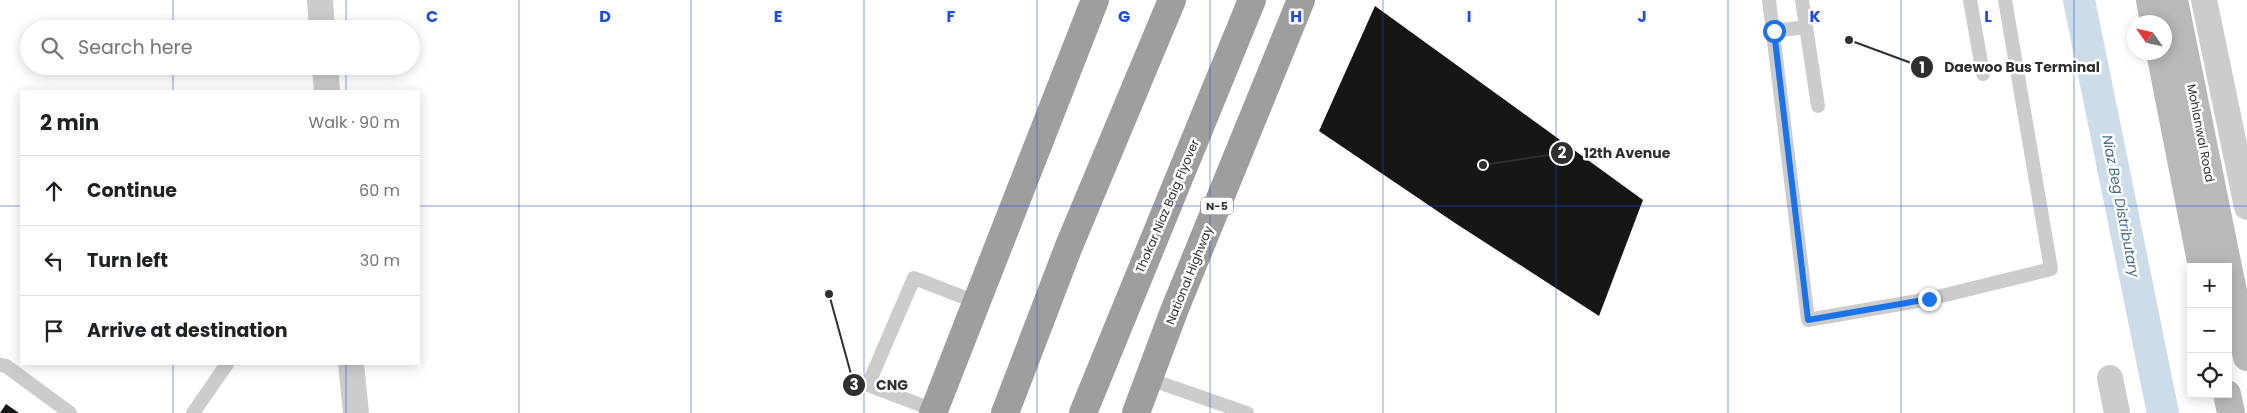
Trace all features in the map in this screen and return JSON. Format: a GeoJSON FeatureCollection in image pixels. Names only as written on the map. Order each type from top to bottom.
{"type":"FeatureCollection","features":[{"type":"Feature","properties":{"kind":"highway"},"geometry":{"type":"LineString","coordinates":[[933,412],[1094,0]]}},
{"type":"Feature","properties":{"kind":"highway"},"geometry":{"type":"LineString","coordinates":[[1005,413],[1069,246],[1172,0]]}},
{"type":"Feature","properties":{"kind":"highway","name":"Thokar Niaz Baig Flyover"},"geometry":{"type":"LineString","coordinates":[[1083,413],[1252,0]]}},
{"type":"Feature","properties":{"kind":"highway","name":"National Highway"},"geometry":{"type":"LineString","coordinates":[[1136,413],[1174,312],[1301,0]]}},
{"type":"Feature","properties":{"kind":"main road"},"geometry":{"type":"LineString","coordinates":[[2150,0],[2153,15]]}},
{"type":"Feature","properties":{"kind":"main road","name":"Mohlanwal Road"},"geometry":{"type":"LineString","coordinates":[[2174,0],[2227,263]]}},
{"type":"Feature","properties":{"kind":"main road","name":"Mohlanwal Road"},"geometry":{"type":"LineString","coordinates":[[2162,60],[2201,263]]}},
{"type":"Feature","properties":{"kind":"main road","name":"Mohlanwal Road"},"geometry":{"type":"LineString","coordinates":[[2232,286],[2247,357]]}},
{"type":"Feature","properties":{"kind":"main road"},"geometry":{"type":"LineString","coordinates":[[2228,398],[2231,413]]}},
{"type":"Feature","properties":{"kind":"street"},"geometry":{"type":"LineString","coordinates":[[320,0],[321,20]]}},
{"type":"Feature","properties":{"kind":"street"},"geometry":{"type":"LineString","coordinates":[[2204,0],[2247,206]]}},
{"type":"Feature","properties":{"kind":"street"},"geometry":{"type":"LineString","coordinates":[[326,75],[327,90]]}},
{"type":"Feature","properties":{"kind":"street"},"geometry":{"type":"LineString","coordinates":[[351,365],[356,413]]}},
{"type":"Feature","properties":{"kind":"street"},"geometry":{"type":"LineString","coordinates":[[2110,378],[2117,413]]}},
{"type":"Feature","properties":{"kind":"lane"},"geometry":{"type":"LineString","coordinates":[[1769,0],[1808,320],[1929,299],[2051,269],[2005,0]]}},
{"type":"Feature","properties":{"kind":"lane"},"geometry":{"type":"LineString","coordinates":[[1802,0],[1818,106]]}},
{"type":"Feature","properties":{"kind":"lane"},"geometry":{"type":"LineString","coordinates":[[1970,0],[1984,74]]}},
{"type":"Feature","properties":{"kind":"lane"},"geometry":{"type":"LineString","coordinates":[[1774,31],[1806,27]]}},
{"type":"Feature","properties":{"kind":"lane"},"geometry":{"type":"LineString","coordinates":[[933,412],[868,386],[914,278],[976,302]]}},
{"type":"Feature","properties":{"kind":"lane"},"geometry":{"type":"LineString","coordinates":[[0,365],[6,366],[70,413]]}},
{"type":"Feature","properties":{"kind":"lane"},"geometry":{"type":"LineString","coordinates":[[193,413],[226,365]]}},
{"type":"Feature","properties":{"kind":"lane"},"geometry":{"type":"LineString","coordinates":[[1149,379],[1247,413]]}},
{"type":"Feature","properties":{"kind":"building"},"geometry":{"type":"Polygon","coordinates":[[[1375,6],[1643,200],[1599,316],[1455,223],[1319,131],[1375,6]]]}},
{"type":"Feature","properties":{"kind":"building"},"geometry":{"type":"Polygon","coordinates":[[[6,404],[19,413],[0,413],[6,404]]]}},
{"type":"Feature","properties":{"kind":"waterway","name":"Niaz Beg Distributary"},"geometry":{"type":"LineString","coordinates":[[2079,0],[2163,413]]}},
{"type":"Feature","properties":{"kind":"place","name":"Daewoo Bus Terminal"},"geometry":{"type":"Point","coordinates":[1849,40]}},
{"type":"Feature","properties":{"kind":"place","name":"12th Avenue"},"geometry":{"type":"Point","coordinates":[1483,165]}},
{"type":"Feature","properties":{"kind":"place","name":"CNG"},"geometry":{"type":"Point","coordinates":[829,294]}},
{"type":"Feature","properties":{"kind":"route"},"geometry":{"type":"LineString","coordinates":[[1774,31],[1808,320],[1929,299]]}}]}
